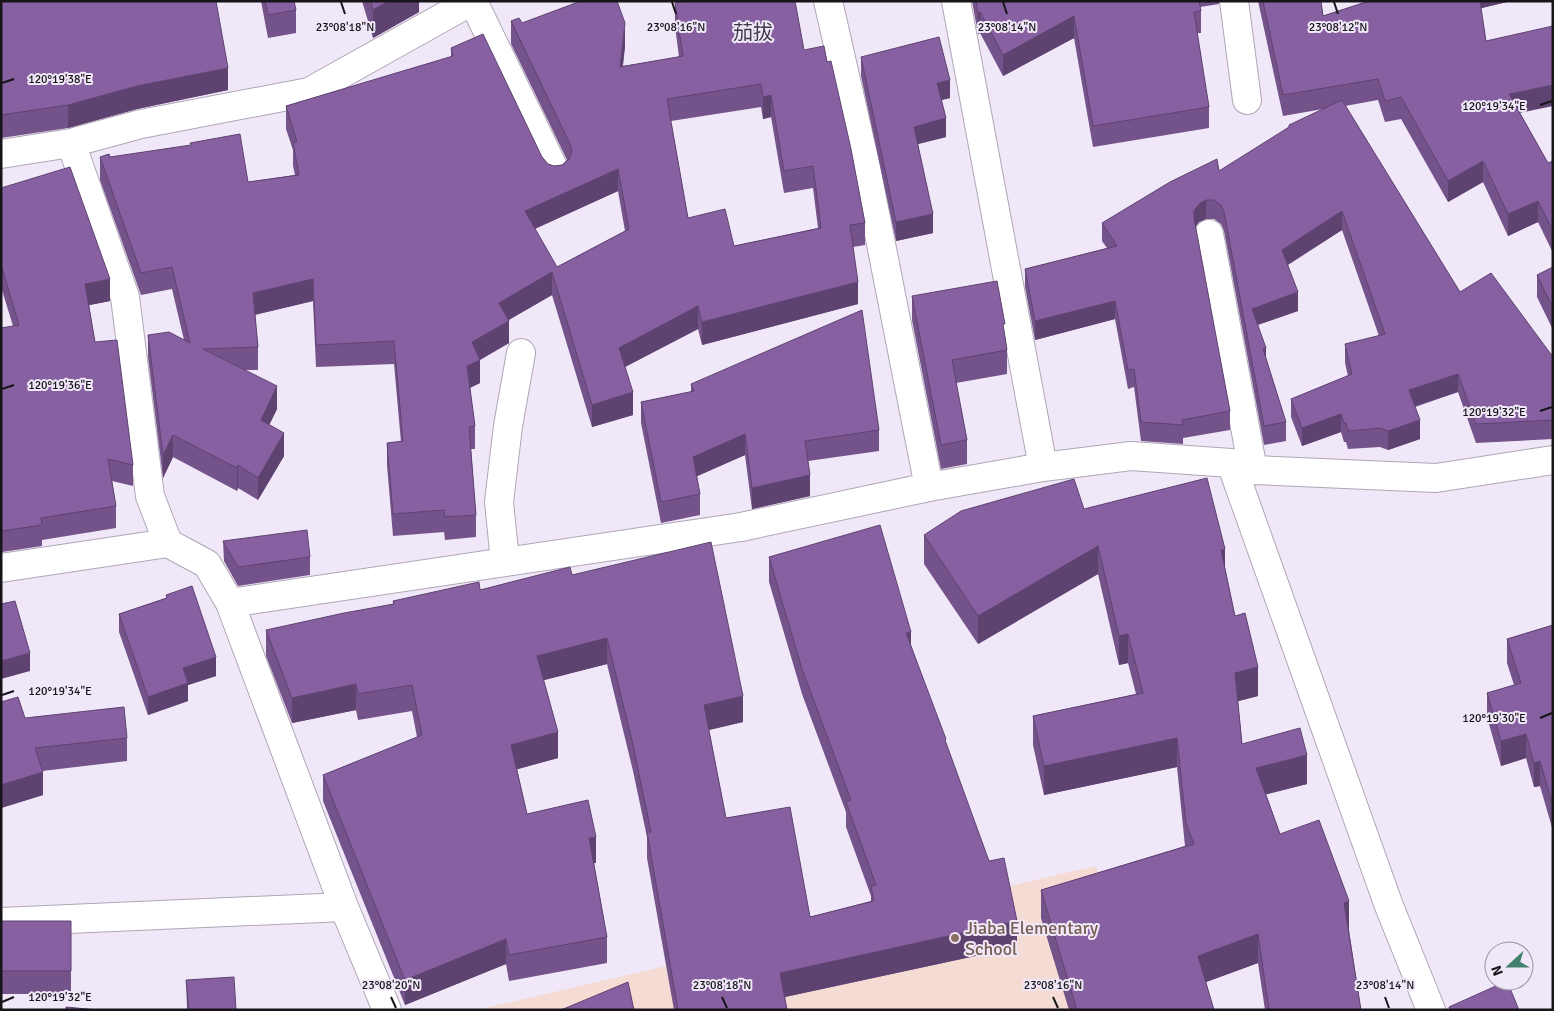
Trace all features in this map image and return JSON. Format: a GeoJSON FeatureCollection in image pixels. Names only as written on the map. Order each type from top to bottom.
{"type":"FeatureCollection","features":[{"type":"Feature","properties":{"kind":"street"},"geometry":{"type":"LineString","coordinates":[[1,154],[71,144],[141,124],[309,92],[473,1],[556,172]]}},
{"type":"Feature","properties":{"kind":"street"},"geometry":{"type":"LineString","coordinates":[[828,1],[866,168],[929,487]]}},
{"type":"Feature","properties":{"kind":"street"},"geometry":{"type":"LineString","coordinates":[[956,1],[1044,467]]}},
{"type":"Feature","properties":{"kind":"street"},"geometry":{"type":"LineString","coordinates":[[1234,1],[1247,100]]}},
{"type":"Feature","properties":{"kind":"street"},"geometry":{"type":"LineString","coordinates":[[71,144],[125,297],[150,496],[168,543]]}},
{"type":"Feature","properties":{"kind":"street"},"geometry":{"type":"LineString","coordinates":[[1209,234],[1242,466],[1389,906],[1431,1010]]}},
{"type":"Feature","properties":{"kind":"street"},"geometry":{"type":"LineString","coordinates":[[505,561],[499,502],[508,426],[521,353]]}},
{"type":"Feature","properties":{"kind":"street"},"geometry":{"type":"LineString","coordinates":[[230,603],[741,527],[929,487],[1044,467],[1130,456],[1242,466],[1436,478],[1553,460]]}},
{"type":"Feature","properties":{"kind":"street"},"geometry":{"type":"LineString","coordinates":[[1,568],[168,543],[207,564],[230,603],[344,906],[387,1010]]}},
{"type":"Feature","properties":{"kind":"street"},"geometry":{"type":"LineString","coordinates":[[1,922],[344,906]]}},
{"type":"Feature","properties":{"kind":"shaded area","name":"Jiaba Elementary School"},"geometry":{"type":"Polygon","coordinates":[[[1096,866],[1150,1010],[477,1010],[1096,866]]]}},
{"type":"Feature","properties":{"kind":"building"},"geometry":{"type":"Polygon","coordinates":[[[1,1],[216,1],[228,68],[137,86],[68,105],[1,115],[1,1]]]}},
{"type":"Feature","properties":{"kind":"building"},"geometry":{"type":"Polygon","coordinates":[[[265,1],[294,1],[296,10],[268,15],[265,1]]]}},
{"type":"Feature","properties":{"kind":"building"},"geometry":{"type":"Polygon","coordinates":[[[371,1],[389,1],[373,10],[371,1]]]}},
{"type":"Feature","properties":{"kind":"building"},"geometry":{"type":"Polygon","coordinates":[[[581,1],[617,1],[625,23],[620,67],[683,56],[675,3],[688,1],[795,1],[804,50],[824,46],[827,62],[831,61],[851,149],[865,223],[850,225],[858,282],[702,322],[698,306],[619,348],[633,392],[592,405],[552,272],[499,303],[509,321],[472,342],[480,360],[467,366],[475,426],[469,427],[476,515],[445,517],[444,510],[393,514],[387,443],[403,441],[394,341],[316,345],[313,279],[253,293],[258,347],[203,349],[277,386],[261,420],[284,433],[258,478],[238,465],[237,468],[173,435],[163,455],[148,335],[169,332],[190,343],[172,267],[141,273],[100,157],[109,154],[110,157],[191,145],[190,143],[240,134],[248,182],[299,175],[293,143],[297,142],[286,106],[453,56],[451,48],[483,34],[542,157],[548,164],[554,166],[562,165],[569,159],[572,151],[511,21],[519,18],[522,23],[581,1]],[[761,84],[667,99],[688,218],[725,209],[734,246],[821,228],[813,166],[784,171],[771,95],[763,97],[761,84]],[[618,169],[525,211],[557,267],[629,229],[618,169]]]}},
{"type":"Feature","properties":{"kind":"building"},"geometry":{"type":"Polygon","coordinates":[[[976,1],[1199,1],[1201,11],[1194,12],[1209,107],[1093,126],[1074,16],[1003,55],[980,12],[978,13],[976,1]]]}},
{"type":"Feature","properties":{"kind":"building"},"geometry":{"type":"Polygon","coordinates":[[[1263,1],[1321,1],[1323,16],[1369,1],[1480,1],[1486,41],[1553,26],[1553,85],[1509,94],[1548,163],[1553,161],[1553,231],[1538,201],[1508,214],[1483,161],[1448,181],[1401,97],[1385,101],[1378,79],[1283,95],[1263,1]]]}},
{"type":"Feature","properties":{"kind":"building"},"geometry":{"type":"Polygon","coordinates":[[[939,37],[950,80],[937,83],[946,118],[914,127],[933,214],[896,222],[861,57],[939,37]]]}},
{"type":"Feature","properties":{"kind":"building"},"geometry":{"type":"Polygon","coordinates":[[[1342,100],[1460,292],[1491,273],[1553,357],[1553,420],[1476,424],[1458,374],[1409,390],[1420,420],[1388,431],[1380,428],[1348,431],[1341,414],[1302,428],[1291,399],[1352,374],[1345,344],[1385,334],[1342,211],[1282,250],[1298,292],[1252,309],[1266,348],[1263,349],[1286,422],[1264,426],[1224,212],[1221,205],[1214,200],[1206,200],[1199,204],[1194,211],[1194,218],[1230,411],[1182,420],[1183,425],[1141,422],[1134,369],[1128,370],[1115,301],[1035,321],[1025,269],[1117,246],[1102,223],[1170,182],[1217,159],[1219,171],[1289,127],[1289,125],[1342,100]]]}},
{"type":"Feature","properties":{"kind":"building"},"geometry":{"type":"Polygon","coordinates":[[[70,167],[110,279],[85,284],[95,342],[117,340],[133,465],[108,459],[116,506],[41,518],[42,525],[2,531],[1,328],[19,325],[1,268],[1,188],[70,167]]]}},
{"type":"Feature","properties":{"kind":"building"},"geometry":{"type":"Polygon","coordinates":[[[1553,267],[1553,308],[1537,275],[1553,267]]]}},
{"type":"Feature","properties":{"kind":"building"},"geometry":{"type":"Polygon","coordinates":[[[997,281],[1005,324],[1003,324],[1007,350],[952,360],[967,440],[941,445],[912,296],[997,281]]]}},
{"type":"Feature","properties":{"kind":"building"},"geometry":{"type":"Polygon","coordinates":[[[862,310],[879,430],[805,441],[810,475],[752,488],[745,434],[693,457],[700,494],[661,502],[641,402],[694,391],[691,384],[862,310]]]}},
{"type":"Feature","properties":{"kind":"building"},"geometry":{"type":"Polygon","coordinates":[[[1207,478],[1225,549],[1221,550],[1235,616],[1245,613],[1258,667],[1235,673],[1242,744],[1300,728],[1307,755],[1256,768],[1280,834],[1319,820],[1349,901],[1344,903],[1361,1010],[1269,1010],[1258,934],[1198,956],[1214,1010],[1077,1010],[1041,890],[1194,844],[1186,823],[1177,738],[1044,766],[1033,716],[1143,693],[1128,634],[1119,636],[1098,546],[978,616],[924,535],[961,511],[1074,479],[1084,509],[1207,478]]]}},
{"type":"Feature","properties":{"kind":"building"},"geometry":{"type":"Polygon","coordinates":[[[880,525],[911,632],[906,633],[989,861],[1004,858],[1017,921],[780,973],[787,1010],[678,1010],[647,832],[651,832],[633,745],[607,638],[537,656],[558,732],[511,745],[527,814],[588,800],[596,837],[589,838],[607,937],[509,955],[506,939],[405,980],[323,775],[422,735],[412,685],[358,694],[356,684],[292,698],[266,630],[394,604],[393,601],[479,582],[480,590],[570,567],[572,575],[711,542],[743,696],[704,705],[726,818],[790,807],[810,917],[874,901],[871,886],[876,885],[846,802],[851,800],[802,669],[769,557],[880,525]]]}},
{"type":"Feature","properties":{"kind":"building"},"geometry":{"type":"Polygon","coordinates":[[[307,530],[310,557],[238,567],[223,541],[307,530]]]}},
{"type":"Feature","properties":{"kind":"building"},"geometry":{"type":"Polygon","coordinates":[[[192,586],[216,657],[183,668],[188,683],[148,697],[119,614],[167,598],[166,595],[192,586]]]}},
{"type":"Feature","properties":{"kind":"building"},"geometry":{"type":"Polygon","coordinates":[[[15,601],[30,653],[1,661],[1,604],[15,601]]]}},
{"type":"Feature","properties":{"kind":"building"},"geometry":{"type":"Polygon","coordinates":[[[1553,625],[1553,806],[1540,761],[1534,763],[1526,734],[1501,741],[1487,693],[1521,683],[1507,639],[1553,625]]]}},
{"type":"Feature","properties":{"kind":"building"},"geometry":{"type":"Polygon","coordinates":[[[18,697],[25,718],[124,707],[127,738],[35,748],[43,772],[1,785],[1,702],[18,697]]]}},
{"type":"Feature","properties":{"kind":"building"},"geometry":{"type":"Polygon","coordinates":[[[1,921],[71,921],[71,971],[1,971],[1,921]]]}},
{"type":"Feature","properties":{"kind":"building"},"geometry":{"type":"Polygon","coordinates":[[[234,977],[236,1010],[189,1010],[186,980],[234,977]]]}},
{"type":"Feature","properties":{"kind":"building"},"geometry":{"type":"Polygon","coordinates":[[[628,982],[634,1010],[561,1010],[628,982]]]}},
{"type":"Feature","properties":{"kind":"building"},"geometry":{"type":"Polygon","coordinates":[[[1485,991],[1511,991],[1519,1010],[1450,1010],[1449,1007],[1485,991]]]}},
{"type":"Feature","properties":{"kind":"building"},"geometry":{"type":"Polygon","coordinates":[[[66,1007],[97,1010],[66,1010],[66,1007]]]}},
{"type":"Feature","properties":{"kind":"place","name":"Jiaba Elementary School"},"geometry":{"type":"Point","coordinates":[955,938]}},
{"type":"Feature","properties":{"kind":"district","name":"茄拔"},"geometry":{"type":"Point","coordinates":[753,32]}}]}
